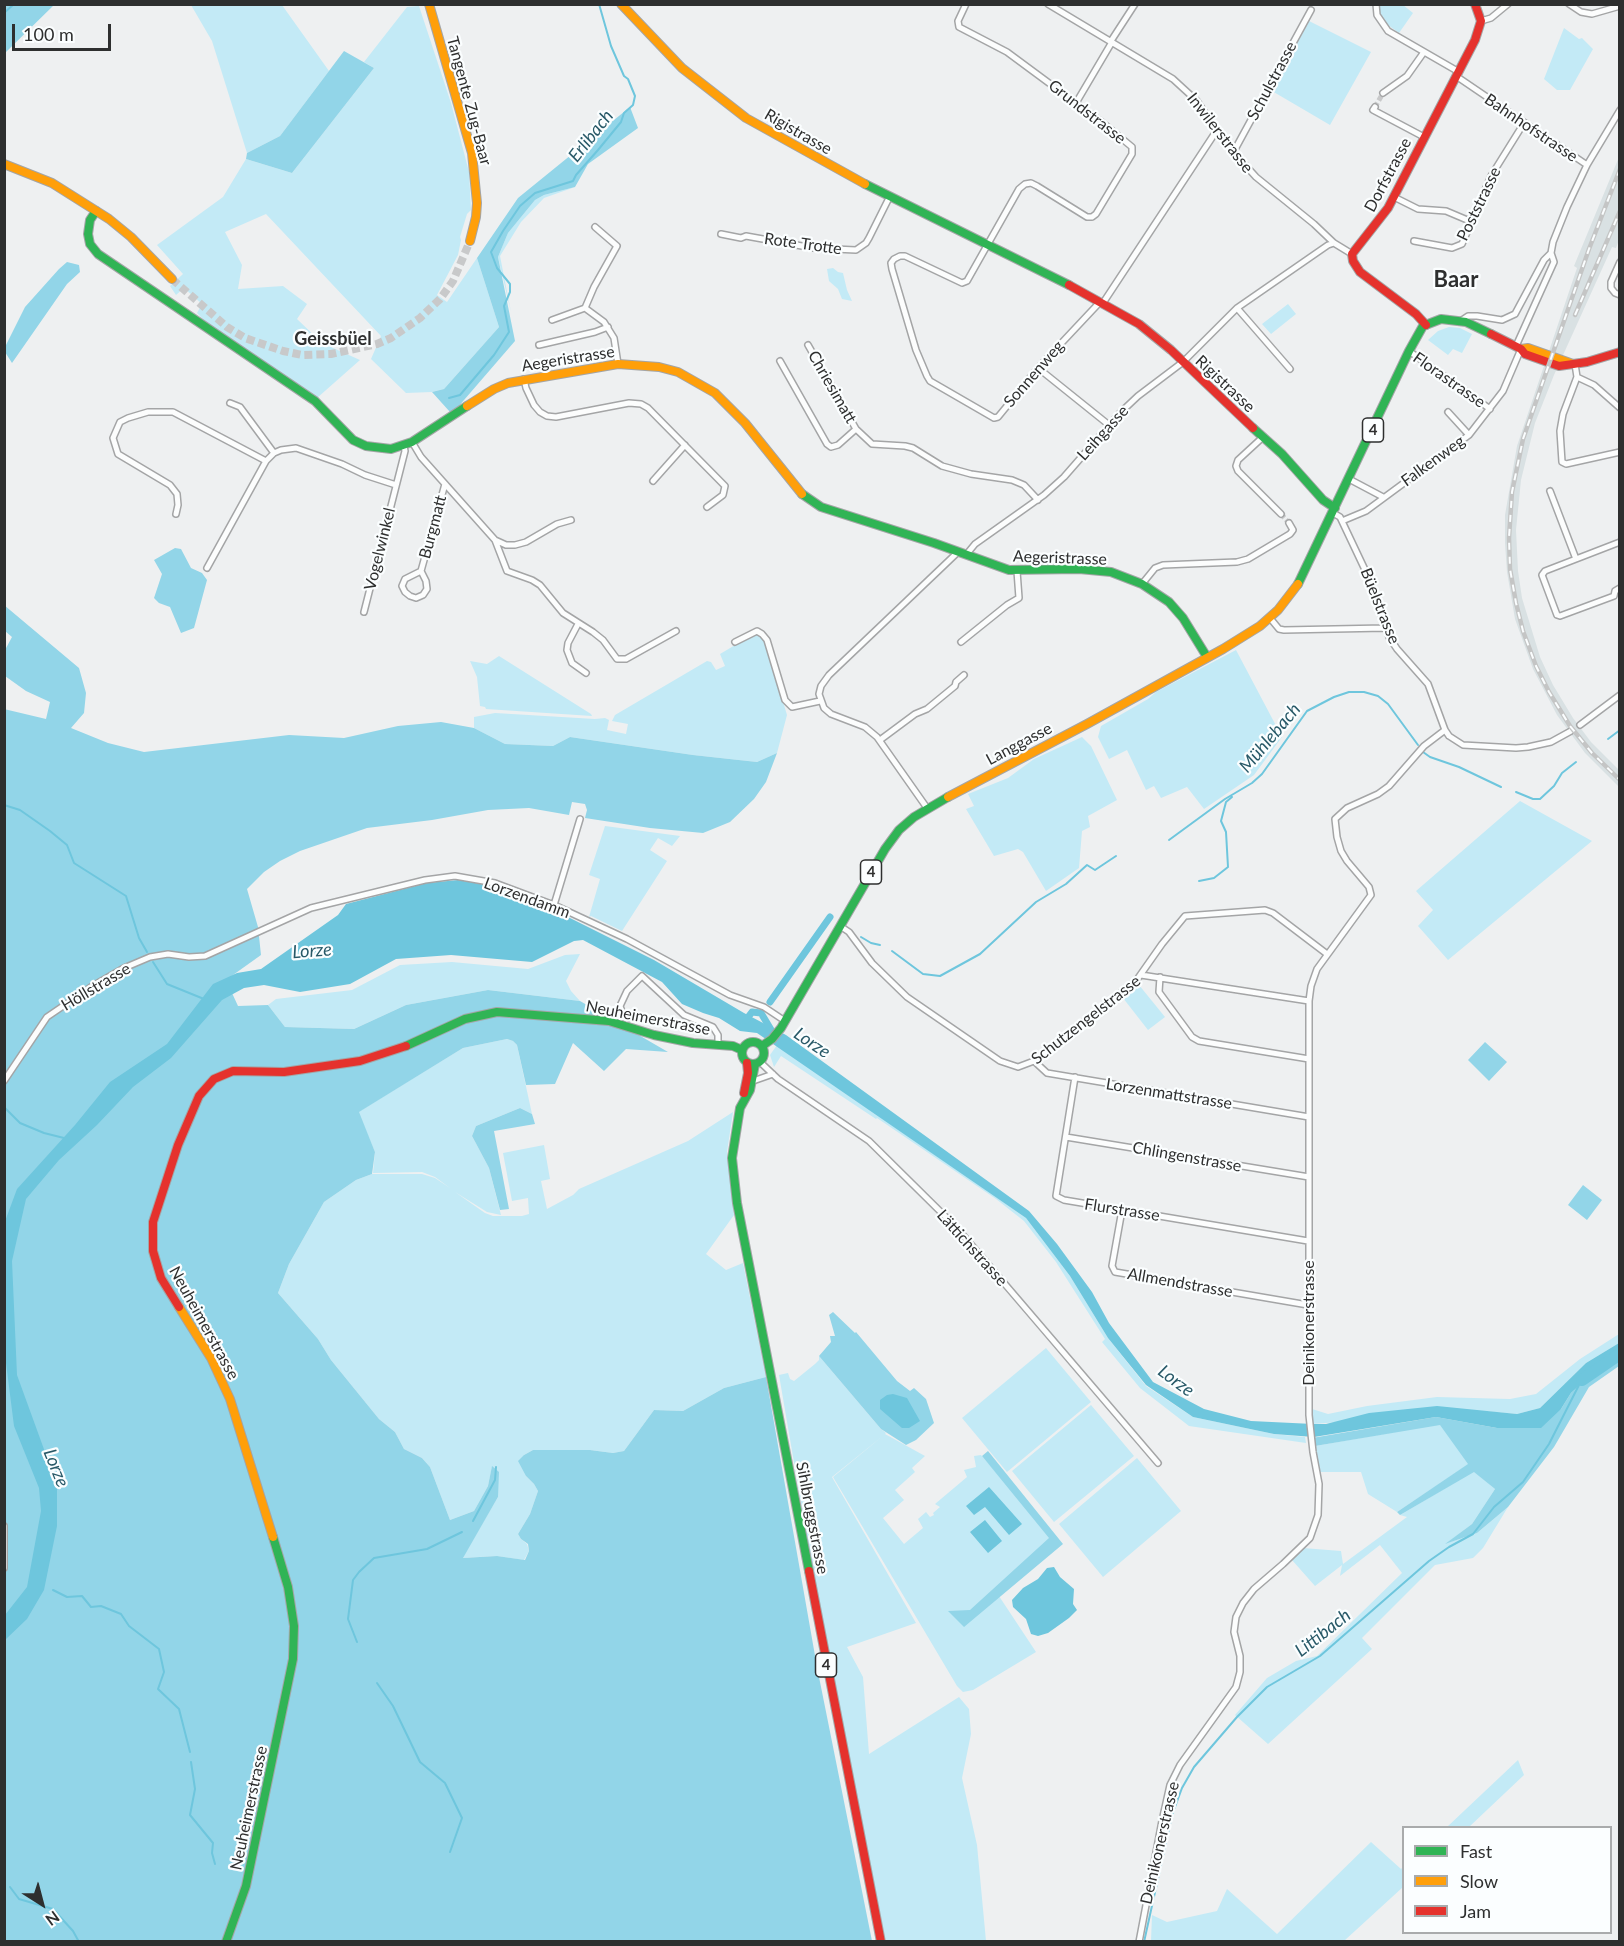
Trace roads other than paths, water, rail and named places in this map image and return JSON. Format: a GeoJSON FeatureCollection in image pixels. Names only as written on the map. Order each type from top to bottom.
{"type":"FeatureCollection","features":[{"type":"Feature","properties":{"kind":"street","name":"Tangente Zug-Baar"},"geometry":{"type":"LineString","coordinates":[[429,4],[472,153],[477,203],[470,241]]}},
{"type":"Feature","properties":{"kind":"street","name":"Rigistrasse"},"geometry":{"type":"LineString","coordinates":[[621,4],[663,50],[724,103],[792,146],[1101,302],[1156,337],[1303,475],[1334,510]]}},
{"type":"Feature","properties":{"kind":"street","name":"Grundstrasse"},"geometry":{"type":"LineString","coordinates":[[966,4],[958,21],[959,27],[1007,52],[1132,147],[1132,154],[1096,214],[1087,217],[1037,186],[1030,183],[1025,184],[1019,189],[988,245]]}},
{"type":"Feature","properties":{"kind":"street","name":"Inwilerstrasse"},"geometry":{"type":"LineString","coordinates":[[1048,4],[1173,79],[1190,93],[1233,153],[1256,177],[1334,243],[1352,254]]}},
{"type":"Feature","properties":{"kind":"street"},"geometry":{"type":"LineString","coordinates":[[1076,103],[1135,4]]}},
{"type":"Feature","properties":{"kind":"street","name":"Bahnhofstrasse"},"geometry":{"type":"LineString","coordinates":[[1376,4],[1377,15],[1388,31],[1444,64],[1524,123],[1587,165],[1553,242],[1551,253],[1554,262],[1519,348]]}},
{"type":"Feature","properties":{"kind":"street"},"geometry":{"type":"LineString","coordinates":[[1475,4],[1481,21],[1491,18],[1508,4]]}},
{"type":"Feature","properties":{"kind":"street"},"geometry":{"type":"LineString","coordinates":[[1569,4],[1575,9],[1592,14],[1620,6]]}},
{"type":"Feature","properties":{"kind":"street","name":"Schulstrasse"},"geometry":{"type":"LineString","coordinates":[[1233,153],[1311,10]]}},
{"type":"Feature","properties":{"kind":"street","name":"Dorfstrasse"},"geometry":{"type":"LineString","coordinates":[[1352,254],[1382,218],[1475,40],[1481,21]]}},
{"type":"Feature","properties":{"kind":"street"},"geometry":{"type":"LineString","coordinates":[[1383,93],[1407,76],[1424,52]]}},
{"type":"Feature","properties":{"kind":"street","name":"Dorfstrasse"},"geometry":{"type":"LineString","coordinates":[[1374,109],[1424,137]]}},
{"type":"Feature","properties":{"kind":"street"},"geometry":{"type":"LineString","coordinates":[[1587,165],[1620,110]]}},
{"type":"Feature","properties":{"kind":"street","name":"Poststrasse"},"geometry":{"type":"LineString","coordinates":[[1414,241],[1452,248],[1464,242],[1491,176],[1524,123]]}},
{"type":"Feature","properties":{"kind":"street","name":"Sonnenweg"},"geometry":{"type":"LineString","coordinates":[[988,245],[967,281],[962,283],[905,256],[900,256],[891,263],[916,350],[930,381],[994,418],[998,417],[1038,368],[1101,302],[1217,130]]}},
{"type":"Feature","properties":{"kind":"street"},"geometry":{"type":"LineString","coordinates":[[4,164],[52,183],[96,211],[131,237],[172,279]]}},
{"type":"Feature","properties":{"kind":"street","name":"Rote Trotte"},"geometry":{"type":"LineString","coordinates":[[721,234],[813,248],[856,249],[866,243],[890,196]]}},
{"type":"Feature","properties":{"kind":"street"},"geometry":{"type":"LineString","coordinates":[[1394,196],[1418,209],[1446,211],[1472,222]]}},
{"type":"Feature","properties":{"kind":"street","name":"Aegeristrasse"},"geometry":{"type":"LineString","coordinates":[[96,211],[90,220],[88,230],[90,244],[98,254],[315,401],[353,440],[366,446],[379,449],[404,446],[494,389],[524,379],[618,364],[645,365],[678,372],[715,393],[745,423],[797,489],[821,507],[991,565],[1017,571],[1095,570],[1111,572],[1142,584],[1168,602],[1183,618],[1207,657]]}},
{"type":"Feature","properties":{"kind":"street"},"geometry":{"type":"LineString","coordinates":[[552,320],[585,308],[594,286],[617,246],[595,226]]}},
{"type":"Feature","properties":{"kind":"street","name":"Leihgasse"},"geometry":{"type":"LineString","coordinates":[[820,701],[821,686],[829,675],[962,554],[1038,500],[1064,477],[1109,425],[1138,396],[1183,362],[1238,308],[1334,243]]}},
{"type":"Feature","properties":{"kind":"street","name":"Bahnhofstrasse"},"geometry":{"type":"LineString","coordinates":[[1461,320],[1468,316],[1477,316],[1502,320],[1515,314],[1544,260],[1551,253]]}},
{"type":"Feature","properties":{"kind":"street"},"geometry":{"type":"LineString","coordinates":[[1352,254],[1353,261],[1360,272],[1416,314],[1426,325],[1442,319],[1461,320],[1519,348],[1528,348],[1574,364],[1620,352]]}},
{"type":"Feature","properties":{"kind":"street"},"geometry":{"type":"LineString","coordinates":[[1620,262],[1611,282],[1611,288],[1620,295]]}},
{"type":"Feature","properties":{"kind":"street"},"geometry":{"type":"LineString","coordinates":[[585,308],[608,327],[617,348],[618,364]]}},
{"type":"Feature","properties":{"kind":"street"},"geometry":{"type":"LineString","coordinates":[[1238,308],[1290,369]]}},
{"type":"Feature","properties":{"kind":"street","name":"4"},"geometry":{"type":"LineString","coordinates":[[1334,510],[1408,351],[1426,325]]}},
{"type":"Feature","properties":{"kind":"street"},"geometry":{"type":"LineString","coordinates":[[539,345],[608,327]]}},
{"type":"Feature","properties":{"kind":"street","name":"Chriesimatt"},"geometry":{"type":"LineString","coordinates":[[808,345],[856,429],[872,444],[913,448],[942,466],[971,474],[1012,480],[1024,485],[1038,500]]}},
{"type":"Feature","properties":{"kind":"street","name":"Falkenweg"},"geometry":{"type":"LineString","coordinates":[[1342,521],[1366,512],[1383,497],[1469,435],[1503,391],[1519,348]]}},
{"type":"Feature","properties":{"kind":"street","name":"Florastrasse"},"geometry":{"type":"LineString","coordinates":[[1408,351],[1490,409]]}},
{"type":"Feature","properties":{"kind":"street","name":"Chriesimatt"},"geometry":{"type":"LineString","coordinates":[[780,361],[827,444],[831,447],[838,445],[856,429]]}},
{"type":"Feature","properties":{"kind":"street"},"geometry":{"type":"LineString","coordinates":[[1574,364],[1577,377],[1563,414],[1560,431],[1559,446],[1562,462],[1566,464],[1620,452]]}},
{"type":"Feature","properties":{"kind":"street"},"geometry":{"type":"LineString","coordinates":[[1038,368],[1109,425]]}},
{"type":"Feature","properties":{"kind":"street"},"geometry":{"type":"LineString","coordinates":[[1577,377],[1594,385],[1620,408]]}},
{"type":"Feature","properties":{"kind":"street"},"geometry":{"type":"LineString","coordinates":[[524,379],[534,405],[547,416],[556,417],[628,404],[641,404],[648,408],[725,486],[723,495],[707,507]]}},
{"type":"Feature","properties":{"kind":"street"},"geometry":{"type":"LineString","coordinates":[[230,403],[240,406],[274,453]]}},
{"type":"Feature","properties":{"kind":"street"},"geometry":{"type":"LineString","coordinates":[[176,514],[177,494],[170,485],[118,454],[113,438],[120,422],[148,412],[173,412],[266,461]]}},
{"type":"Feature","properties":{"kind":"street"},"geometry":{"type":"LineString","coordinates":[[1448,412],[1469,435]]}},
{"type":"Feature","properties":{"kind":"street"},"geometry":{"type":"LineString","coordinates":[[1263,437],[1238,460],[1236,466],[1238,471],[1281,514]]}},
{"type":"Feature","properties":{"kind":"street","name":"Burgmatt"},"geometry":{"type":"LineString","coordinates":[[412,442],[421,457],[495,540],[507,571],[540,585],[563,613],[603,640],[616,659],[626,659],[676,631]]}},
{"type":"Feature","properties":{"kind":"street"},"geometry":{"type":"LineString","coordinates":[[653,482],[685,445]]}},
{"type":"Feature","properties":{"kind":"street","name":"Vogelwinkel"},"geometry":{"type":"LineString","coordinates":[[364,612],[405,451],[404,446]]}},
{"type":"Feature","properties":{"kind":"street"},"geometry":{"type":"LineString","coordinates":[[207,568],[266,461],[274,453],[286,448],[308,451],[364,475],[396,485]]}},
{"type":"Feature","properties":{"kind":"street"},"geometry":{"type":"LineString","coordinates":[[1349,479],[1383,497]]}},
{"type":"Feature","properties":{"kind":"street","name":"Burgmatt"},"geometry":{"type":"LineString","coordinates":[[421,571],[405,579],[402,586],[405,592],[416,598],[423,595],[427,589],[421,571],[445,484]]}},
{"type":"Feature","properties":{"kind":"street"},"geometry":{"type":"LineString","coordinates":[[1550,491],[1576,559]]}},
{"type":"Feature","properties":{"kind":"street","name":"Büelstrasse"},"geometry":{"type":"LineString","coordinates":[[1334,510],[1340,517],[1367,574],[1385,628],[1396,649],[1428,684],[1445,730]]}},
{"type":"Feature","properties":{"kind":"street","name":"Langgasse"},"geometry":{"type":"LineString","coordinates":[[765,1044],[783,1024],[885,849],[903,827],[927,808],[1087,724],[1240,639],[1270,618],[1286,602],[1298,585],[1334,510]]}},
{"type":"Feature","properties":{"kind":"street"},"geometry":{"type":"LineString","coordinates":[[495,540],[515,545],[526,542],[557,524],[571,520]]}},
{"type":"Feature","properties":{"kind":"street"},"geometry":{"type":"LineString","coordinates":[[1142,584],[1155,568],[1163,565],[1237,562],[1248,559],[1290,534],[1293,530],[1289,523]]}},
{"type":"Feature","properties":{"kind":"street"},"geometry":{"type":"LineString","coordinates":[[1620,542],[1545,571],[1542,575],[1557,615],[1560,616],[1616,598],[1616,591],[1620,588]]}},
{"type":"Feature","properties":{"kind":"street"},"geometry":{"type":"LineString","coordinates":[[961,642],[1019,598],[1017,571]]}},
{"type":"Feature","properties":{"kind":"street"},"geometry":{"type":"LineString","coordinates":[[1270,618],[1284,630],[1385,628]]}},
{"type":"Feature","properties":{"kind":"street"},"geometry":{"type":"LineString","coordinates":[[578,624],[568,643],[567,650],[572,663],[586,673]]}},
{"type":"Feature","properties":{"kind":"street"},"geometry":{"type":"LineString","coordinates":[[735,642],[757,631],[762,634],[767,640],[785,700],[792,706],[820,701],[831,714],[865,727],[880,741],[927,808]]}},
{"type":"Feature","properties":{"kind":"street"},"geometry":{"type":"LineString","coordinates":[[880,741],[915,714],[927,709],[955,686],[956,681],[964,675]]}},
{"type":"Feature","properties":{"kind":"street"},"geometry":{"type":"LineString","coordinates":[[1580,725],[1620,695]]}},
{"type":"Feature","properties":{"kind":"street"},"geometry":{"type":"LineString","coordinates":[[1445,730],[1455,741],[1463,745],[1516,748],[1551,742],[1571,731]]}},
{"type":"Feature","properties":{"kind":"street","name":"Deinikonerstrasse"},"geometry":{"type":"LineString","coordinates":[[1139,1941],[1170,1785],[1180,1765],[1236,1687],[1240,1672],[1240,1656],[1234,1632],[1236,1617],[1254,1589],[1303,1546],[1315,1529],[1320,1501],[1310,1422],[1309,1001],[1317,969],[1371,894],[1370,887],[1341,851],[1335,819],[1347,808],[1378,794],[1389,786],[1424,746],[1445,730]]}},
{"type":"Feature","properties":{"kind":"street"},"geometry":{"type":"LineString","coordinates":[[554,904],[580,819]]}},
{"type":"Feature","properties":{"kind":"street","name":"Lorzendamm"},"geometry":{"type":"LineString","coordinates":[[221,950],[311,908],[425,880],[455,876],[495,883],[554,904],[627,939],[730,995],[764,1007],[783,1024]]}},
{"type":"Feature","properties":{"kind":"street"},"geometry":{"type":"LineString","coordinates":[[1141,975],[1181,920],[1191,914],[1264,910],[1273,913],[1327,954]]}},
{"type":"Feature","properties":{"kind":"street","name":"Schutzengelstrasse"},"geometry":{"type":"LineString","coordinates":[[840,926],[849,932],[872,963],[907,997],[1000,1061],[1018,1067],[1034,1061],[1141,975],[1160,976],[1309,1001]]}},
{"type":"Feature","properties":{"kind":"street","name":"Höllstrasse"},"geometry":{"type":"LineString","coordinates":[[4,1081],[48,1017],[91,987],[124,968],[150,957],[168,954],[201,956],[221,950]]}},
{"type":"Feature","properties":{"kind":"street"},"geometry":{"type":"LineString","coordinates":[[628,1018],[621,1012],[620,1006],[627,991],[642,976],[684,1016],[714,1027],[718,1035],[718,1045]]}},
{"type":"Feature","properties":{"kind":"street"},"geometry":{"type":"LineString","coordinates":[[1160,976],[1159,992],[1192,1037],[1199,1041],[1309,1059]]}},
{"type":"Feature","properties":{"kind":"street","name":"Neuheimerstrasse"},"geometry":{"type":"LineString","coordinates":[[226,1941],[246,1886],[293,1659],[294,1626],[288,1587],[230,1399],[211,1358],[161,1278],[153,1251],[152,1237],[157,1207],[178,1144],[199,1096],[214,1079],[233,1071],[284,1072],[360,1061],[393,1051],[473,1017],[497,1012],[609,1021],[654,1035],[693,1043],[733,1046],[742,1050]]}},
{"type":"Feature","properties":{"kind":"street"},"geometry":{"type":"LineString","coordinates":[[749,1043],[765,1044],[764,1056],[754,1063],[742,1056],[742,1050],[749,1043]]}},
{"type":"Feature","properties":{"kind":"street","name":"Lorzenmattstrasse"},"geometry":{"type":"LineString","coordinates":[[1034,1061],[1047,1073],[1309,1117]]}},
{"type":"Feature","properties":{"kind":"street","name":"Lättichstrasse"},"geometry":{"type":"LineString","coordinates":[[754,1063],[869,1141],[957,1228],[1158,1463]]}},
{"type":"Feature","properties":{"kind":"street","name":"Sihlbruggstrasse"},"geometry":{"type":"LineString","coordinates":[[744,1098],[753,1081],[754,1063]]}},
{"type":"Feature","properties":{"kind":"street","name":"Sihlbruggstrasse"},"geometry":{"type":"LineString","coordinates":[[754,1063],[748,1073],[733,1143],[732,1158],[737,1203],[881,1941]]}},
{"type":"Feature","properties":{"kind":"street"},"geometry":{"type":"LineString","coordinates":[[753,1081],[773,1074]]}},
{"type":"Feature","properties":{"kind":"street","name":"Flurstrasse"},"geometry":{"type":"LineString","coordinates":[[1075,1077],[1056,1196],[1064,1200],[1308,1241]]}},
{"type":"Feature","properties":{"kind":"street","name":"Chlingenstrasse"},"geometry":{"type":"LineString","coordinates":[[1066,1137],[1309,1177]]}},
{"type":"Feature","properties":{"kind":"street","name":"Allmendstrasse"},"geometry":{"type":"LineString","coordinates":[[1122,1210],[1112,1266],[1115,1272],[1308,1305]]}},
{"type":"Feature","properties":{"kind":"street"},"geometry":{"type":"LineString","coordinates":[[4,1526],[4,1568]]}},
{"type":"Feature","properties":{"kind":"water"},"geometry":{"type":"Polygon","coordinates":[[[458,880],[487,885],[552,909],[654,960],[786,1035],[1029,1211],[1057,1244],[1092,1292],[1109,1323],[1153,1382],[1204,1409],[1251,1421],[1313,1424],[1326,1424],[1369,1413],[1437,1406],[1517,1414],[1540,1408],[1586,1363],[1619,1343],[1619,1356],[1599,1368],[1571,1393],[1561,1409],[1541,1428],[1497,1428],[1436,1417],[1314,1437],[1274,1434],[1193,1417],[1146,1385],[1108,1338],[1070,1276],[1026,1218],[757,1033],[740,1031],[719,1018],[682,1004],[662,982],[583,940],[574,941],[532,962],[451,955],[396,959],[350,984],[300,992],[264,985],[244,988],[222,1000],[171,1058],[133,1087],[59,1160],[26,1199],[12,1261],[17,1375],[57,1485],[57,1526],[44,1590],[27,1619],[5,1640],[5,1615],[27,1587],[41,1511],[39,1488],[14,1426],[5,1355],[4,1224],[17,1189],[110,1082],[167,1044],[213,984],[237,973],[261,969],[338,915],[346,904],[427,883],[458,880]]]}},
{"type":"Feature","properties":{"kind":"water"},"geometry":{"type":"Polygon","coordinates":[[[893,1394],[907,1398],[920,1421],[909,1428],[902,1428],[880,1409],[880,1400],[893,1394]]]}},
{"type":"Feature","properties":{"kind":"water"},"geometry":{"type":"Polygon","coordinates":[[[989,1487],[1022,1524],[1009,1535],[985,1507],[974,1515],[966,1506],[989,1487]]]}},
{"type":"Feature","properties":{"kind":"water"},"geometry":{"type":"Polygon","coordinates":[[[985,1520],[1002,1541],[988,1553],[970,1532],[985,1520]]]}},
{"type":"Feature","properties":{"kind":"water"},"geometry":{"type":"Polygon","coordinates":[[[1054,1567],[1060,1577],[1074,1589],[1073,1604],[1077,1610],[1048,1633],[1038,1636],[1031,1634],[1026,1619],[1013,1607],[1012,1600],[1023,1588],[1038,1579],[1047,1568],[1054,1567]]]}},
{"type":"Feature","properties":{"kind":"waterway"},"geometry":{"type":"LineString","coordinates":[[4,13],[14,4]]}},
{"type":"Feature","properties":{"kind":"waterway","name":"Erlibach"},"geometry":{"type":"LineString","coordinates":[[449,398],[460,395],[494,355],[509,332],[504,306],[510,292],[510,284],[497,268],[491,252],[503,231],[520,206],[535,193],[573,181],[621,122],[624,113],[633,105],[635,96],[611,46],[599,4]]}},
{"type":"Feature","properties":{"kind":"waterway","name":"Mühlebach"},"geometry":{"type":"LineString","coordinates":[[1169,840],[1225,799],[1252,783],[1262,774],[1307,711],[1334,697],[1349,692],[1364,692],[1378,696],[1388,704],[1418,745]]}},
{"type":"Feature","properties":{"kind":"waterway","name":"Mühlebach"},"geometry":{"type":"LineString","coordinates":[[1608,739],[1620,730]]}},
{"type":"Feature","properties":{"kind":"waterway","name":"Mühlebach"},"geometry":{"type":"LineString","coordinates":[[1423,752],[1501,787]]}},
{"type":"Feature","properties":{"kind":"waterway","name":"Mühlebach"},"geometry":{"type":"LineString","coordinates":[[1516,792],[1533,799],[1540,799],[1554,786],[1562,773],[1576,762]]}},
{"type":"Feature","properties":{"kind":"waterway"},"geometry":{"type":"LineString","coordinates":[[1199,881],[1214,878],[1228,867],[1226,832],[1221,821],[1226,802],[1232,797]]}},
{"type":"Feature","properties":{"kind":"waterway"},"geometry":{"type":"LineString","coordinates":[[4,805],[20,810],[50,831],[67,845],[74,863],[126,896],[139,938],[147,952]]}},
{"type":"Feature","properties":{"kind":"waterway","name":"Mühlebach"},"geometry":{"type":"LineString","coordinates":[[892,951],[923,974],[940,976],[980,954],[1036,902],[1066,884],[1087,865],[1095,870],[1116,856]]}},
{"type":"Feature","properties":{"kind":"waterway"},"geometry":{"type":"LineString","coordinates":[[770,1002],[830,917]]}},
{"type":"Feature","properties":{"kind":"waterway","name":"Mühlebach"},"geometry":{"type":"LineString","coordinates":[[861,937],[880,945]]}},
{"type":"Feature","properties":{"kind":"waterway"},"geometry":{"type":"LineString","coordinates":[[153,962],[167,984],[204,999]]}},
{"type":"Feature","properties":{"kind":"waterway"},"geometry":{"type":"LineString","coordinates":[[746,1020],[752,1012],[761,1013],[773,1033]]}},
{"type":"Feature","properties":{"kind":"waterway"},"geometry":{"type":"LineString","coordinates":[[4,1107],[20,1123],[64,1138]]}},
{"type":"Feature","properties":{"kind":"waterway","name":"Lorze"},"geometry":{"type":"LineString","coordinates":[[1582,1380],[1620,1354]]}},
{"type":"Feature","properties":{"kind":"waterway","name":"Littibach"},"geometry":{"type":"LineString","coordinates":[[1144,1942],[1172,1815],[1182,1788],[1194,1767],[1237,1717],[1267,1687],[1320,1656],[1429,1561],[1473,1534],[1494,1507],[1523,1482],[1549,1444],[1580,1383]]}},
{"type":"Feature","properties":{"kind":"waterway"},"geometry":{"type":"LineString","coordinates":[[473,1521],[495,1480],[496,1467]]}},
{"type":"Feature","properties":{"kind":"waterway"},"geometry":{"type":"LineString","coordinates":[[357,1642],[348,1619],[353,1580],[359,1572],[374,1558],[427,1549],[462,1532]]}},
{"type":"Feature","properties":{"kind":"waterway"},"geometry":{"type":"LineString","coordinates":[[53,1590],[67,1597],[82,1596],[91,1607],[101,1606],[121,1614],[129,1626],[159,1649],[164,1672],[158,1689],[179,1709],[190,1752]]}},
{"type":"Feature","properties":{"kind":"waterway"},"geometry":{"type":"LineString","coordinates":[[377,1683],[393,1706],[420,1762],[445,1783],[462,1818],[450,1852]]}},
{"type":"Feature","properties":{"kind":"waterway"},"geometry":{"type":"LineString","coordinates":[[191,1762],[195,1789],[190,1815],[213,1843],[212,1853],[215,1864]]}},
{"type":"Feature","properties":{"kind":"waterway"},"geometry":{"type":"LineString","coordinates":[[10,1887],[19,1899],[53,1909],[73,1931],[79,1942]]}},
{"type":"Feature","properties":{"kind":"tunnel"},"geometry":{"type":"LineString","coordinates":[[1375,107],[1383,93]]}},
{"type":"Feature","properties":{"kind":"tunnel"},"geometry":{"type":"LineString","coordinates":[[172,279],[227,327],[245,338],[302,355],[331,354],[377,344],[391,338],[420,318],[440,299],[453,281],[470,241]]}},
{"type":"Feature","properties":{"kind":"tunnel"},"geometry":{"type":"LineString","coordinates":[[1281,514],[1289,523]]}},
{"type":"Feature","properties":{"kind":"railway"},"geometry":{"type":"LineString","coordinates":[[1620,169],[1589,249],[1523,439],[1512,492],[1509,538],[1510,569],[1516,603],[1523,631],[1536,666],[1570,726],[1592,753],[1620,780]]}},
{"type":"Feature","properties":{"kind":"railway"},"geometry":{"type":"LineString","coordinates":[[1575,315],[1620,211]]}},
{"type":"Feature","properties":{"kind":"district","name":"Baar"},"geometry":{"type":"Point","coordinates":[1456,280]}},
{"type":"Feature","properties":{"kind":"district","name":"Geissbüel"},"geometry":{"type":"Point","coordinates":[333,339]}}]}
